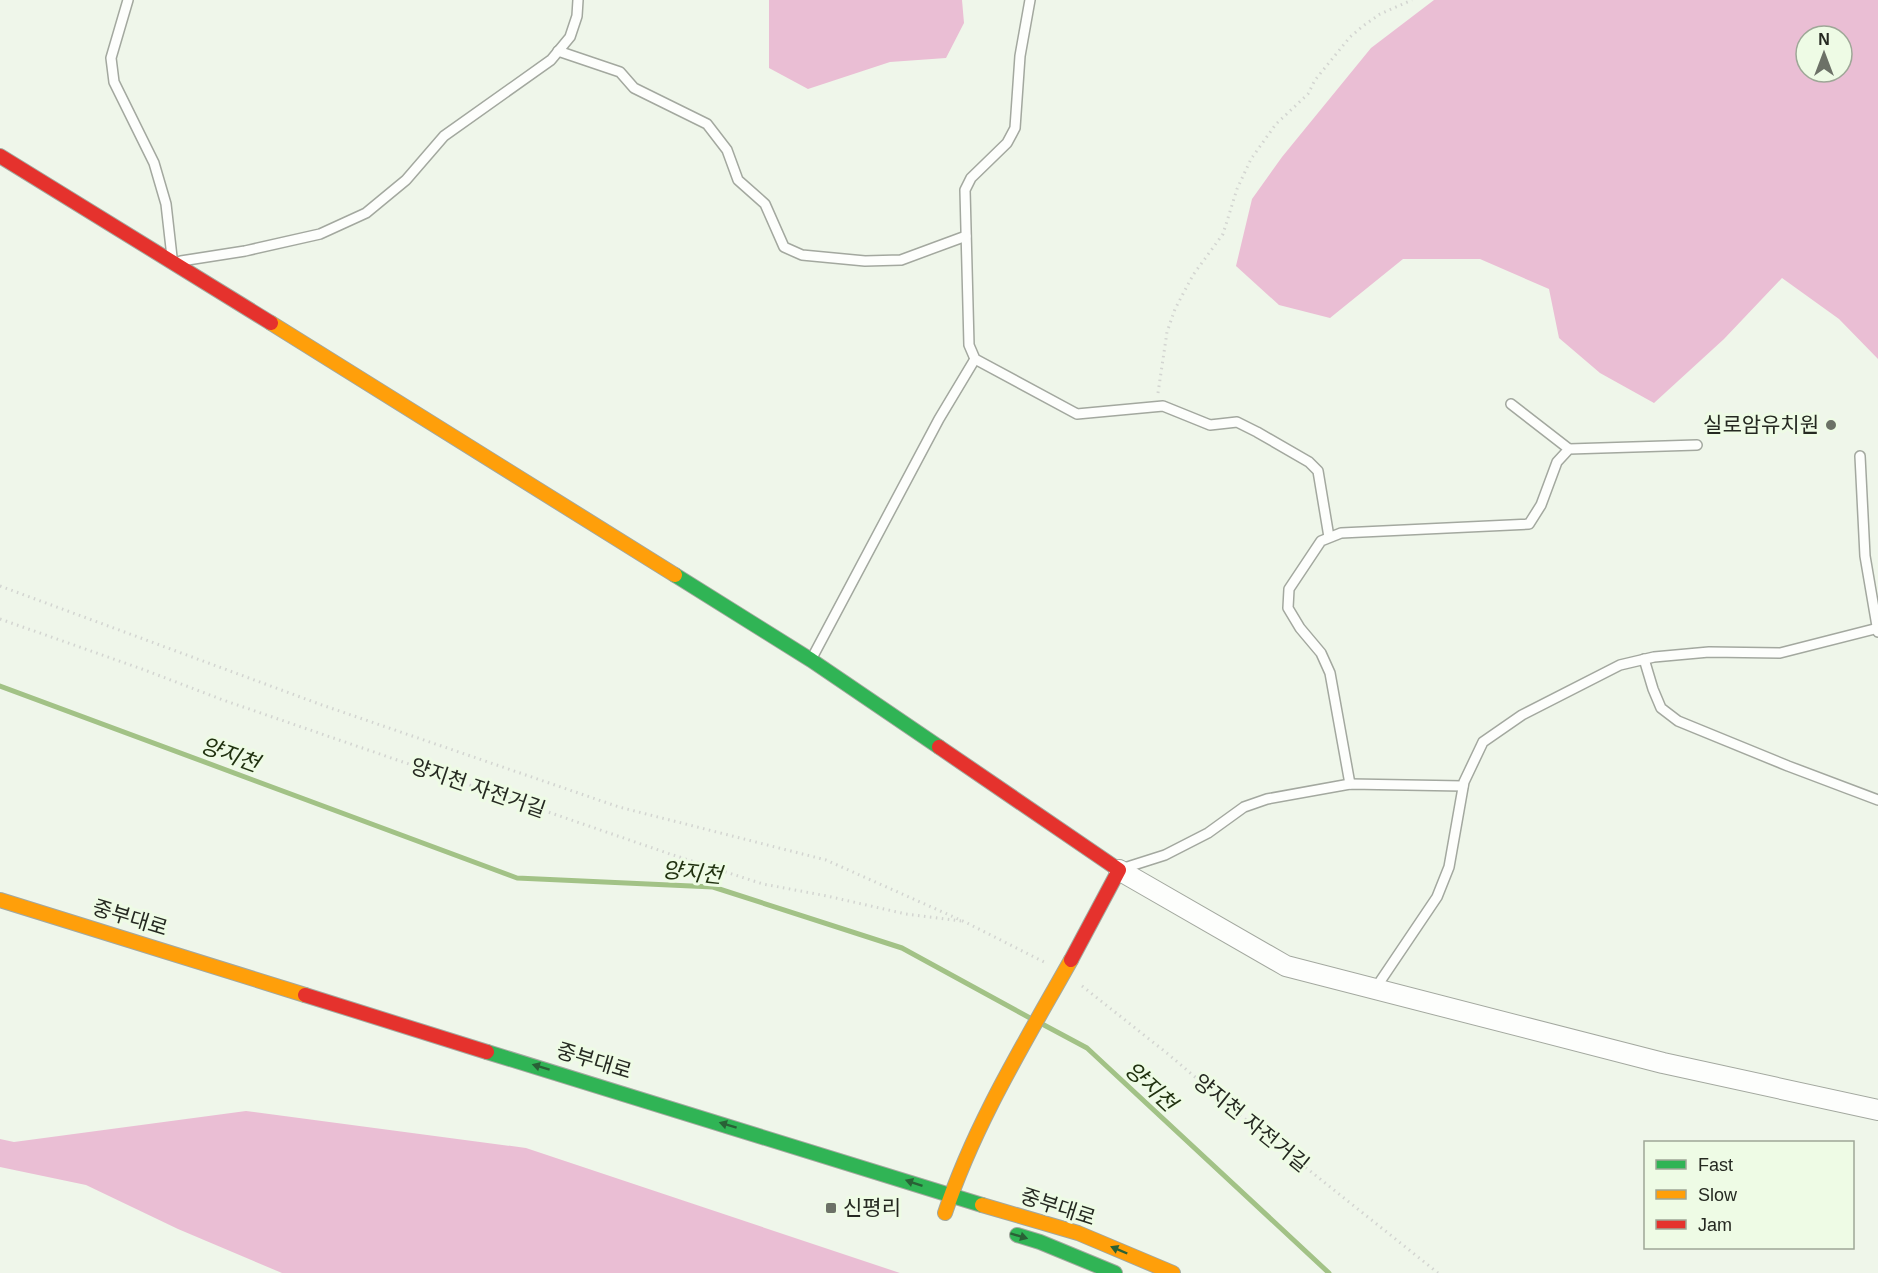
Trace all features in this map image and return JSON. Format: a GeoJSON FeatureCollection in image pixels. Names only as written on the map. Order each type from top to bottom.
{"type":"FeatureCollection","features":[{"type":"Feature","properties":{"kind":"street"},"geometry":{"type":"LineString","coordinates":[[0,156],[811,660],[1119,870],[1286,966],[1663,1063],[1878,1110]]}},
{"type":"Feature","properties":{"kind":"street"},"geometry":{"type":"LineString","coordinates":[[945,1213],[983,1119],[1119,870]]}},
{"type":"Feature","properties":{"kind":"street","name":"중부대로"},"geometry":{"type":"LineString","coordinates":[[0,900],[951,1196],[1078,1233],[1173,1273]]}},
{"type":"Feature","properties":{"kind":"street","name":"중부대로"},"geometry":{"type":"LineString","coordinates":[[1008,1232],[1040,1242],[1115,1273]]}},
{"type":"Feature","properties":{"kind":"lane"},"geometry":{"type":"LineString","coordinates":[[128,0],[111,58],[114,82],[154,163],[166,204],[173,262],[245,252],[320,234],[366,213],[406,180],[444,136],[551,60],[570,37],[577,16],[578,0]]}},
{"type":"Feature","properties":{"kind":"lane"},"geometry":{"type":"LineString","coordinates":[[1030,0],[1020,56],[1014,128],[1007,143],[971,177],[965,190],[969,345],[975,359],[1077,414],[1163,406],[1210,425],[1237,422],[1309,462],[1318,471],[1329,537]]}},
{"type":"Feature","properties":{"kind":"lane"},"geometry":{"type":"LineString","coordinates":[[558,51],[620,72],[634,88],[707,124],[727,150],[738,180],[765,204],[784,247],[802,255],[865,261],[901,260],[966,236]]}},
{"type":"Feature","properties":{"kind":"lane"},"geometry":{"type":"LineString","coordinates":[[811,660],[939,419],[975,359]]}},
{"type":"Feature","properties":{"kind":"lane"},"geometry":{"type":"LineString","coordinates":[[1511,404],[1569,449],[1697,445]]}},
{"type":"Feature","properties":{"kind":"lane"},"geometry":{"type":"LineString","coordinates":[[1350,784],[1330,673],[1321,653],[1300,628],[1288,608],[1290,589],[1321,541],[1341,533],[1529,524],[1541,505],[1557,462],[1569,449]]}},
{"type":"Feature","properties":{"kind":"lane"},"geometry":{"type":"LineString","coordinates":[[1375,989],[1437,897],[1449,867],[1463,786],[1483,742],[1522,715],[1620,665],[1644,659],[1709,652],[1780,653],[1878,630],[1865,556],[1860,456]]}},
{"type":"Feature","properties":{"kind":"lane"},"geometry":{"type":"LineString","coordinates":[[1644,659],[1661,708],[1678,721],[1878,800]]}},
{"type":"Feature","properties":{"kind":"lane"},"geometry":{"type":"LineString","coordinates":[[1119,870],[1165,855],[1208,833],[1244,807],[1267,799],[1350,784],[1463,786]]}},
{"type":"Feature","properties":{"kind":"path"},"geometry":{"type":"LineString","coordinates":[[1156,407],[1167,332],[1175,309],[1193,275],[1224,234],[1236,189],[1251,159],[1276,124],[1308,94],[1315,80],[1350,37],[1380,14],[1412,0]]}},
{"type":"Feature","properties":{"kind":"path","name":"양지천 자전거길"},"geometry":{"type":"LineString","coordinates":[[0,586],[322,705],[619,807],[826,860],[965,922],[1061,978],[1168,1054],[1235,1111],[1438,1273]]}},
{"type":"Feature","properties":{"kind":"path","name":"양지천 자전거길"},"geometry":{"type":"LineString","coordinates":[[0,619],[233,704],[649,848],[763,884],[906,914],[965,922]]}},
{"type":"Feature","properties":{"kind":"shaded area"},"geometry":{"type":"Polygon","coordinates":[[[769,0],[962,0],[964,23],[946,58],[890,62],[808,89],[769,68],[769,0]]]}},
{"type":"Feature","properties":{"kind":"shaded area"},"geometry":{"type":"Polygon","coordinates":[[[1434,0],[1878,0],[1878,359],[1839,319],[1782,278],[1724,339],[1654,403],[1600,373],[1559,338],[1549,289],[1480,259],[1403,259],[1330,318],[1279,305],[1236,266],[1252,199],[1282,157],[1371,48],[1434,0]]]}},
{"type":"Feature","properties":{"kind":"shaded area"},"geometry":{"type":"Polygon","coordinates":[[[246,1111],[526,1148],[900,1273],[282,1273],[178,1229],[86,1185],[0,1167],[0,1139],[14,1142],[246,1111]]]}},
{"type":"Feature","properties":{"kind":"waterway","name":"양지천"},"geometry":{"type":"LineString","coordinates":[[0,686],[517,878],[713,887],[902,948],[1030,1018]]}},
{"type":"Feature","properties":{"kind":"waterway","name":"양지천"},"geometry":{"type":"LineString","coordinates":[[1044,1025],[1087,1048],[1329,1273]]}},
{"type":"Feature","properties":{"kind":"traffic: fast"},"geometry":{"type":"LineString","coordinates":[[675,575],[811,660],[939,747]]}},
{"type":"Feature","properties":{"kind":"traffic: fast"},"geometry":{"type":"LineString","coordinates":[[487,1052],[982,1205]]}},
{"type":"Feature","properties":{"kind":"traffic: fast"},"geometry":{"type":"LineString","coordinates":[[1017,1235],[1115,1273]]}},
{"type":"Feature","properties":{"kind":"traffic: slow"},"geometry":{"type":"LineString","coordinates":[[271,323],[675,575]]}},
{"type":"Feature","properties":{"kind":"traffic: slow"},"geometry":{"type":"LineString","coordinates":[[0,900],[305,995]]}},
{"type":"Feature","properties":{"kind":"traffic: slow"},"geometry":{"type":"LineString","coordinates":[[945,1213],[986,1115],[1071,960]]}},
{"type":"Feature","properties":{"kind":"traffic: slow"},"geometry":{"type":"LineString","coordinates":[[982,1205],[1078,1233],[1173,1273]]}},
{"type":"Feature","properties":{"kind":"traffic: jam"},"geometry":{"type":"LineString","coordinates":[[0,156],[271,323]]}},
{"type":"Feature","properties":{"kind":"traffic: jam"},"geometry":{"type":"LineString","coordinates":[[939,747],[1119,870],[1071,960]]}},
{"type":"Feature","properties":{"kind":"traffic: jam"},"geometry":{"type":"LineString","coordinates":[[305,995],[487,1052]]}},
{"type":"Feature","properties":{"kind":"place","name":"실로암유치원"},"geometry":{"type":"Point","coordinates":[1831,425]}},
{"type":"Feature","properties":{"kind":"place","name":"신평리"},"geometry":{"type":"Point","coordinates":[831,1208]}}]}
